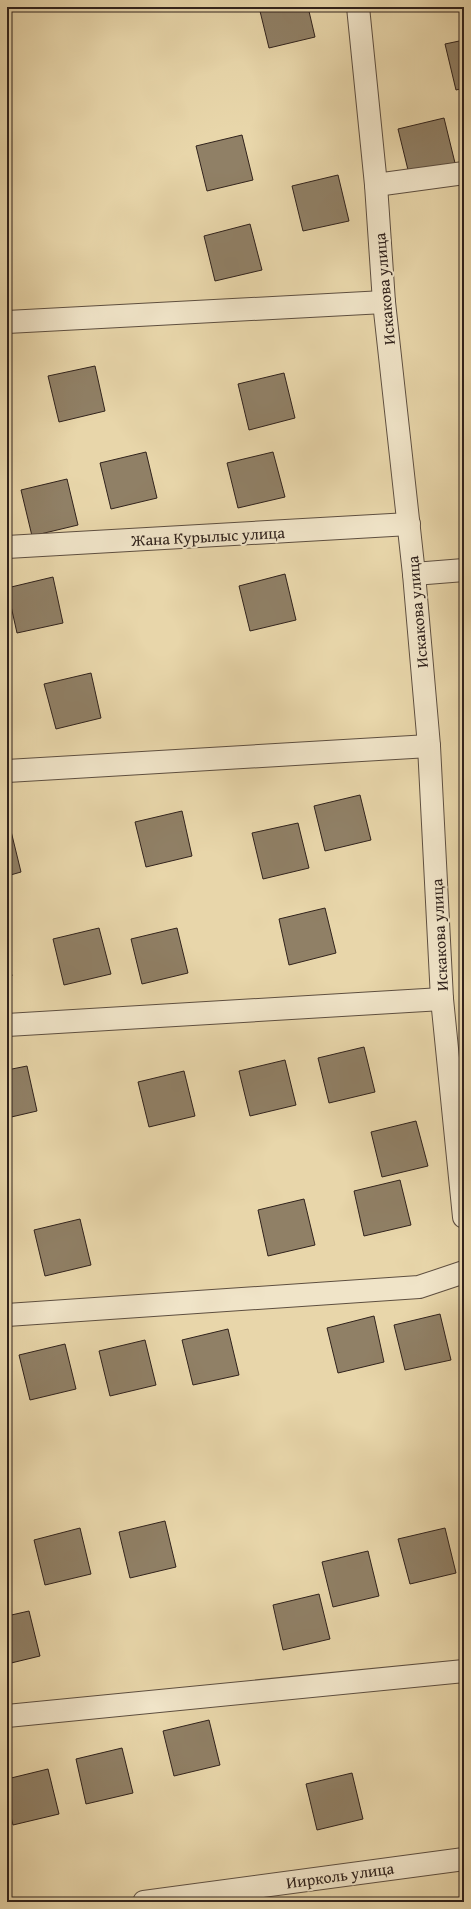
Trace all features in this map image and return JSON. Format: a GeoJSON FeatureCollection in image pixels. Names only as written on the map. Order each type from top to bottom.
{"type":"FeatureCollection","features":[{"type":"Feature","properties":{"kind":"street","name":"Искакова улица"},"geometry":{"type":"LineString","coordinates":[[358,7],[376,185],[384,302],[414,574],[429,746],[442,999],[464,1217]]}},
{"type":"Feature","properties":{"kind":"street"},"geometry":{"type":"LineString","coordinates":[[376,185],[464,173]]}},
{"type":"Feature","properties":{"kind":"street"},"geometry":{"type":"LineString","coordinates":[[7,322],[384,302]]}},
{"type":"Feature","properties":{"kind":"street","name":"Жана Курылыс улица"},"geometry":{"type":"LineString","coordinates":[[7,547],[409,524]]}},
{"type":"Feature","properties":{"kind":"street"},"geometry":{"type":"LineString","coordinates":[[414,574],[464,570]]}},
{"type":"Feature","properties":{"kind":"street"},"geometry":{"type":"LineString","coordinates":[[7,771],[429,746]]}},
{"type":"Feature","properties":{"kind":"street"},"geometry":{"type":"LineString","coordinates":[[7,1025],[442,999]]}},
{"type":"Feature","properties":{"kind":"street"},"geometry":{"type":"LineString","coordinates":[[7,1314],[419,1287],[464,1272]]}},
{"type":"Feature","properties":{"kind":"street"},"geometry":{"type":"LineString","coordinates":[[7,1716],[464,1671]]}},
{"type":"Feature","properties":{"kind":"street","name":"Иирколь улица"},"geometry":{"type":"LineString","coordinates":[[144,1902],[464,1859]]}},
{"type":"Feature","properties":{"kind":"building"},"geometry":{"type":"Polygon","coordinates":[[[259,7],[308,7],[315,37],[269,48],[259,7]]]}},
{"type":"Feature","properties":{"kind":"building"},"geometry":{"type":"Polygon","coordinates":[[[464,40],[464,88],[456,90],[445,44],[464,40]]]}},
{"type":"Feature","properties":{"kind":"building"},"geometry":{"type":"Polygon","coordinates":[[[444,118],[455,163],[409,174],[398,129],[444,118]]]}},
{"type":"Feature","properties":{"kind":"building"},"geometry":{"type":"Polygon","coordinates":[[[242,135],[253,180],[207,191],[196,146],[242,135]]]}},
{"type":"Feature","properties":{"kind":"building"},"geometry":{"type":"Polygon","coordinates":[[[338,175],[349,221],[303,231],[292,186],[338,175]]]}},
{"type":"Feature","properties":{"kind":"building"},"geometry":{"type":"Polygon","coordinates":[[[250,224],[262,270],[215,281],[204,236],[250,224]]]}},
{"type":"Feature","properties":{"kind":"building"},"geometry":{"type":"Polygon","coordinates":[[[95,366],[105,411],[59,422],[48,376],[95,366]]]}},
{"type":"Feature","properties":{"kind":"building"},"geometry":{"type":"Polygon","coordinates":[[[284,373],[295,418],[249,430],[238,384],[284,373]]]}},
{"type":"Feature","properties":{"kind":"building"},"geometry":{"type":"Polygon","coordinates":[[[146,452],[157,498],[111,509],[100,463],[146,452]]]}},
{"type":"Feature","properties":{"kind":"building"},"geometry":{"type":"Polygon","coordinates":[[[273,452],[285,497],[238,508],[227,463],[273,452]]]}},
{"type":"Feature","properties":{"kind":"building"},"geometry":{"type":"Polygon","coordinates":[[[67,479],[78,525],[32,536],[21,490],[67,479]]]}},
{"type":"Feature","properties":{"kind":"building"},"geometry":{"type":"Polygon","coordinates":[[[285,574],[296,620],[250,631],[239,586],[285,574]]]}},
{"type":"Feature","properties":{"kind":"building"},"geometry":{"type":"Polygon","coordinates":[[[53,577],[63,623],[17,633],[7,588],[53,577]]]}},
{"type":"Feature","properties":{"kind":"building"},"geometry":{"type":"Polygon","coordinates":[[[91,673],[101,718],[56,729],[44,684],[91,673]]]}},
{"type":"Feature","properties":{"kind":"building"},"geometry":{"type":"Polygon","coordinates":[[[360,795],[371,840],[325,851],[314,806],[360,795]]]}},
{"type":"Feature","properties":{"kind":"building"},"geometry":{"type":"Polygon","coordinates":[[[464,806],[464,824],[460,807],[464,806]]]}},
{"type":"Feature","properties":{"kind":"building"},"geometry":{"type":"Polygon","coordinates":[[[182,811],[192,856],[146,867],[135,822],[182,811]]]}},
{"type":"Feature","properties":{"kind":"building"},"geometry":{"type":"Polygon","coordinates":[[[298,823],[309,868],[263,879],[252,833],[298,823]]]}},
{"type":"Feature","properties":{"kind":"building"},"geometry":{"type":"Polygon","coordinates":[[[10,827],[21,872],[7,876],[7,828],[10,827]]]}},
{"type":"Feature","properties":{"kind":"building"},"geometry":{"type":"Polygon","coordinates":[[[325,908],[336,953],[289,965],[279,919],[325,908]]]}},
{"type":"Feature","properties":{"kind":"building"},"geometry":{"type":"Polygon","coordinates":[[[99,928],[111,974],[64,985],[53,939],[99,928]]]}},
{"type":"Feature","properties":{"kind":"building"},"geometry":{"type":"Polygon","coordinates":[[[177,928],[188,973],[142,984],[131,939],[177,928]]]}},
{"type":"Feature","properties":{"kind":"building"},"geometry":{"type":"Polygon","coordinates":[[[7,954],[12,976],[7,977],[7,954]]]}},
{"type":"Feature","properties":{"kind":"building"},"geometry":{"type":"Polygon","coordinates":[[[364,1047],[375,1092],[329,1103],[318,1058],[364,1047]]]}},
{"type":"Feature","properties":{"kind":"building"},"geometry":{"type":"Polygon","coordinates":[[[285,1060],[296,1105],[250,1116],[239,1071],[285,1060]]]}},
{"type":"Feature","properties":{"kind":"building"},"geometry":{"type":"Polygon","coordinates":[[[27,1066],[37,1111],[7,1118],[7,1070],[27,1066]]]}},
{"type":"Feature","properties":{"kind":"building"},"geometry":{"type":"Polygon","coordinates":[[[184,1071],[195,1116],[149,1127],[138,1082],[184,1071]]]}},
{"type":"Feature","properties":{"kind":"building"},"geometry":{"type":"Polygon","coordinates":[[[416,1121],[428,1166],[382,1177],[371,1132],[416,1121]]]}},
{"type":"Feature","properties":{"kind":"building"},"geometry":{"type":"Polygon","coordinates":[[[400,1180],[411,1225],[364,1236],[354,1191],[400,1180]]]}},
{"type":"Feature","properties":{"kind":"building"},"geometry":{"type":"Polygon","coordinates":[[[304,1199],[315,1245],[268,1256],[258,1210],[304,1199]]]}},
{"type":"Feature","properties":{"kind":"building"},"geometry":{"type":"Polygon","coordinates":[[[80,1219],[91,1265],[45,1276],[34,1230],[80,1219]]]}},
{"type":"Feature","properties":{"kind":"building"},"geometry":{"type":"Polygon","coordinates":[[[440,1314],[451,1360],[405,1370],[394,1325],[440,1314]]]}},
{"type":"Feature","properties":{"kind":"building"},"geometry":{"type":"Polygon","coordinates":[[[374,1316],[384,1362],[338,1373],[327,1328],[374,1316]]]}},
{"type":"Feature","properties":{"kind":"building"},"geometry":{"type":"Polygon","coordinates":[[[228,1329],[239,1375],[193,1385],[182,1340],[228,1329]]]}},
{"type":"Feature","properties":{"kind":"building"},"geometry":{"type":"Polygon","coordinates":[[[145,1340],[156,1385],[110,1396],[99,1351],[145,1340]]]}},
{"type":"Feature","properties":{"kind":"building"},"geometry":{"type":"Polygon","coordinates":[[[65,1344],[76,1389],[30,1400],[19,1355],[65,1344]]]}},
{"type":"Feature","properties":{"kind":"building"},"geometry":{"type":"Polygon","coordinates":[[[165,1521],[176,1567],[130,1578],[119,1532],[165,1521]]]}},
{"type":"Feature","properties":{"kind":"building"},"geometry":{"type":"Polygon","coordinates":[[[80,1528],[91,1574],[45,1585],[34,1540],[80,1528]]]}},
{"type":"Feature","properties":{"kind":"building"},"geometry":{"type":"Polygon","coordinates":[[[445,1528],[456,1573],[410,1584],[398,1539],[445,1528]]]}},
{"type":"Feature","properties":{"kind":"building"},"geometry":{"type":"Polygon","coordinates":[[[368,1551],[379,1596],[333,1607],[322,1562],[368,1551]]]}},
{"type":"Feature","properties":{"kind":"building"},"geometry":{"type":"Polygon","coordinates":[[[319,1594],[330,1639],[283,1650],[273,1605],[319,1594]]]}},
{"type":"Feature","properties":{"kind":"building"},"geometry":{"type":"Polygon","coordinates":[[[29,1611],[40,1656],[7,1664],[7,1616],[29,1611]]]}},
{"type":"Feature","properties":{"kind":"building"},"geometry":{"type":"Polygon","coordinates":[[[209,1720],[220,1765],[174,1776],[163,1731],[209,1720]]]}},
{"type":"Feature","properties":{"kind":"building"},"geometry":{"type":"Polygon","coordinates":[[[122,1748],[133,1793],[86,1804],[76,1759],[122,1748]]]}},
{"type":"Feature","properties":{"kind":"building"},"geometry":{"type":"Polygon","coordinates":[[[48,1769],[59,1814],[13,1825],[7,1801],[7,1779],[48,1769]]]}},
{"type":"Feature","properties":{"kind":"building"},"geometry":{"type":"Polygon","coordinates":[[[352,1773],[363,1819],[317,1830],[306,1784],[352,1773]]]}}]}
